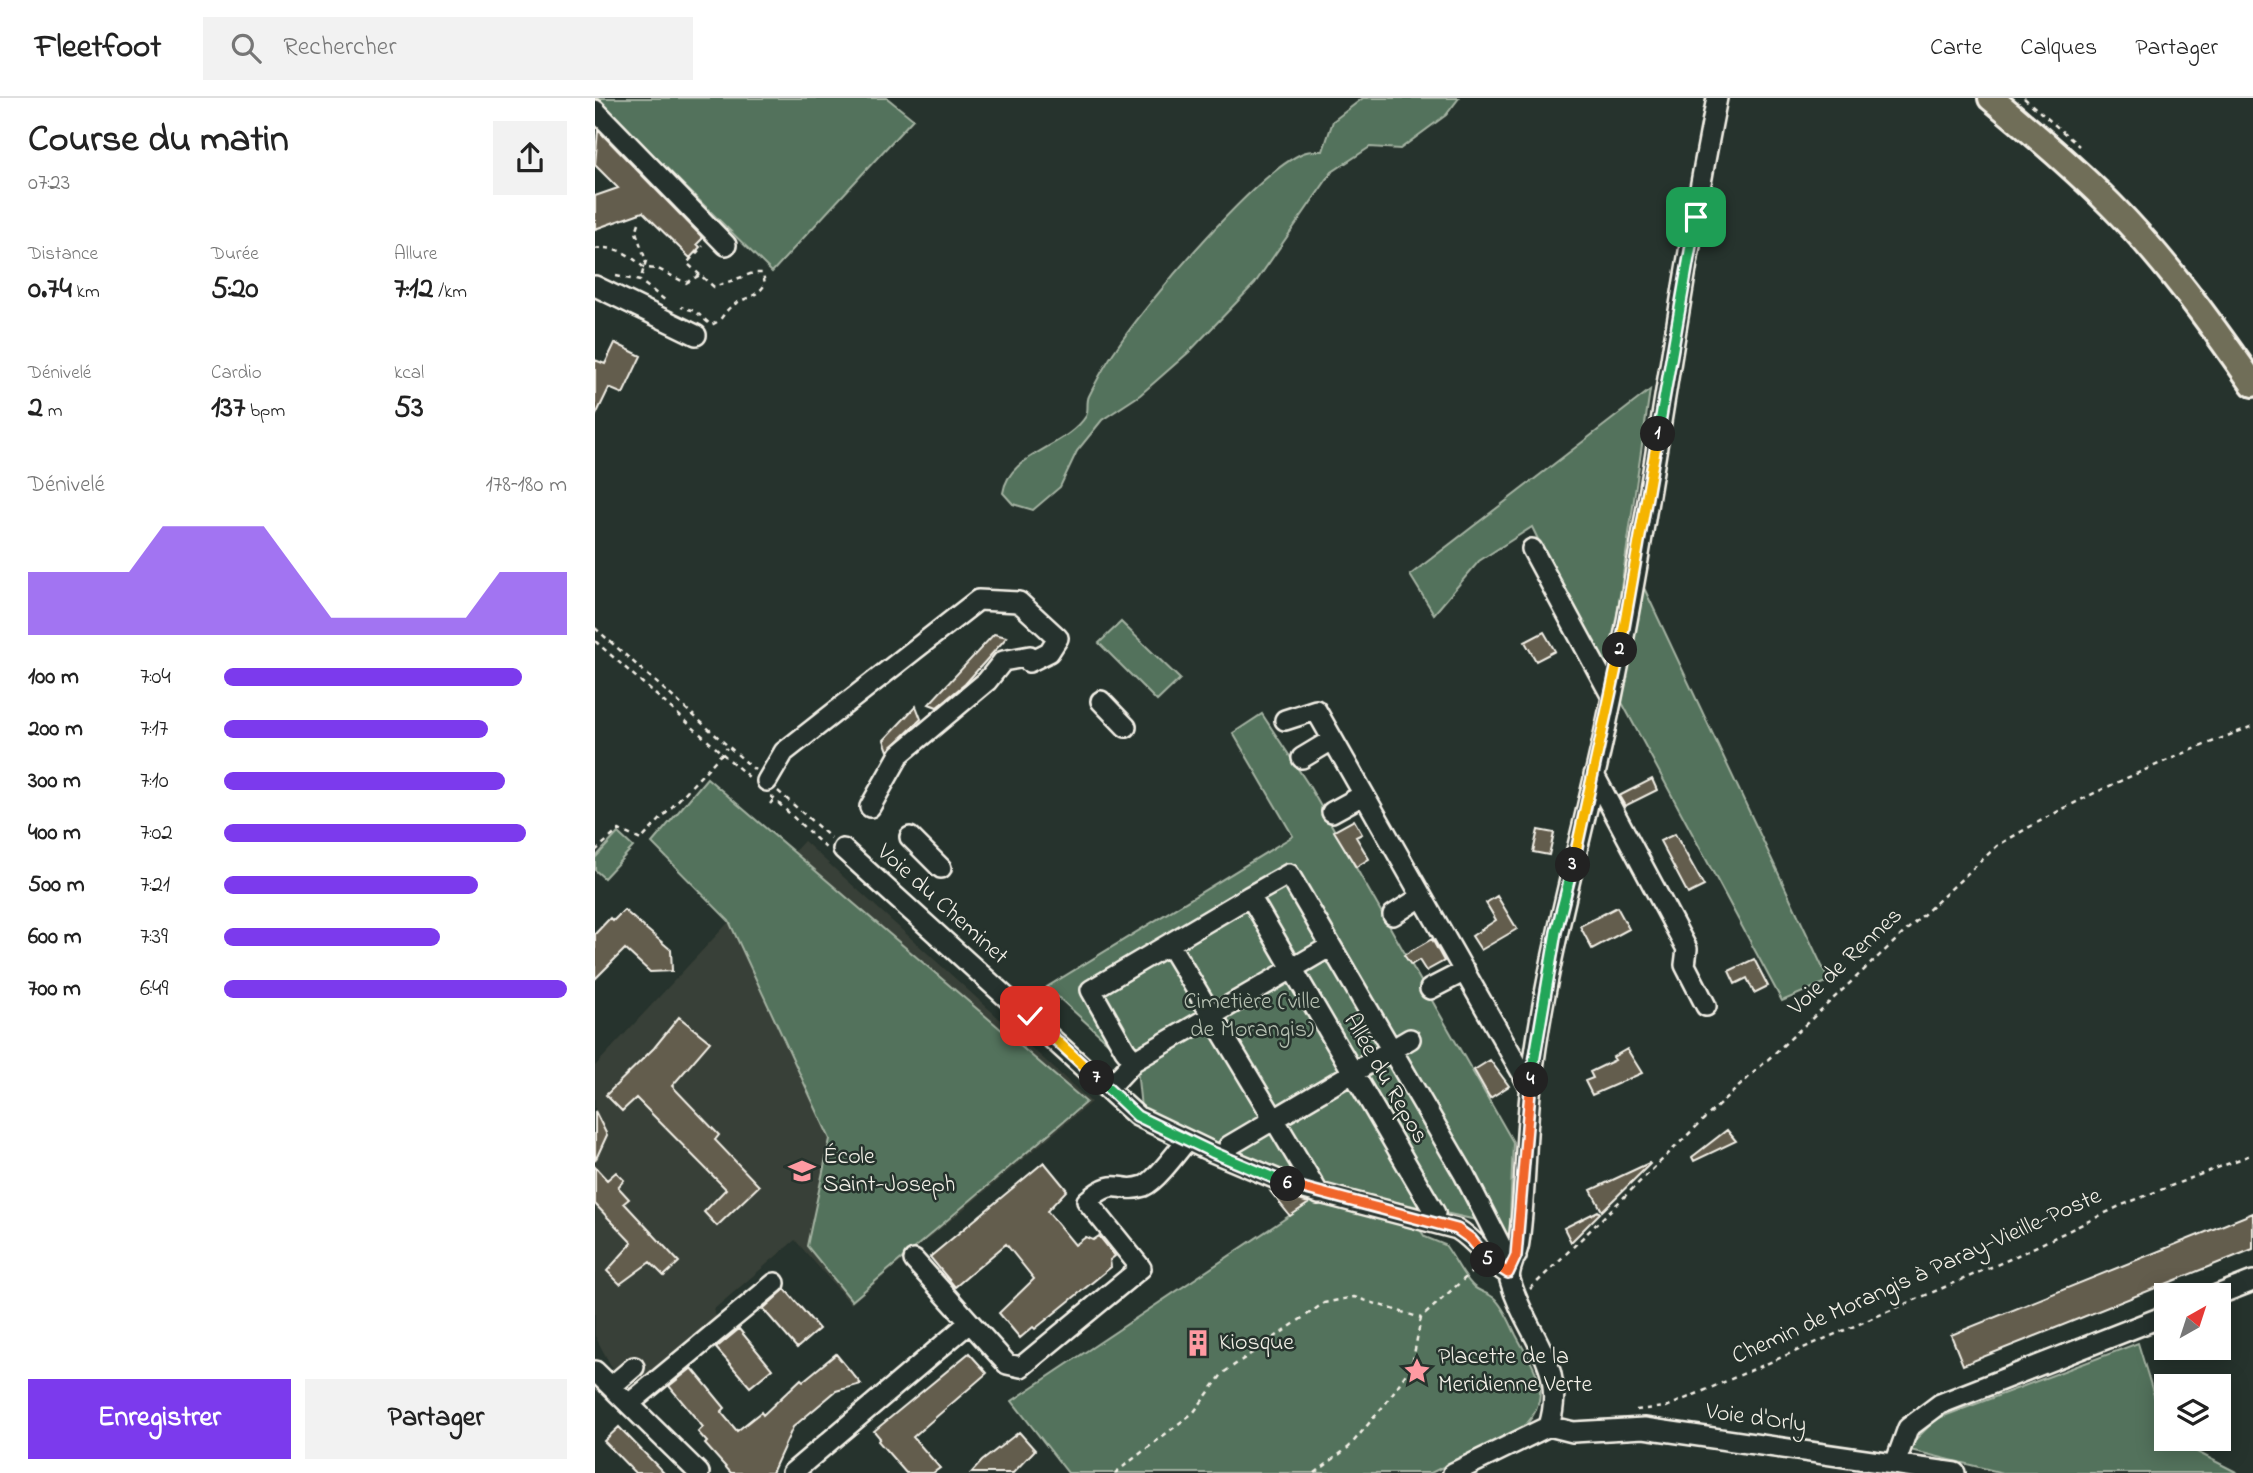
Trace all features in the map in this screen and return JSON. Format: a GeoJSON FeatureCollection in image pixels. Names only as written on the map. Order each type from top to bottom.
{"type":"FeatureCollection","features":[{"type":"Feature","properties":{"kind":"main road"},"geometry":{"type":"LineString","coordinates":[[1991,98],[2055,151],[2112,206],[2166,269],[2253,384]]}},
{"type":"Feature","properties":{"kind":"street"},"geometry":{"type":"LineString","coordinates":[[1460,1471],[1549,1426],[1556,1405],[1556,1389],[1551,1371],[1514,1297],[1512,1265],[1530,1087],[1556,932],[1612,697],[1717,98]]}},
{"type":"Feature","properties":{"kind":"street"},"geometry":{"type":"LineString","coordinates":[[595,110],[720,239]]}},
{"type":"Feature","properties":{"kind":"street"},"geometry":{"type":"LineString","coordinates":[[603,281],[697,335]]}},
{"type":"Feature","properties":{"kind":"street"},"geometry":{"type":"LineString","coordinates":[[1532,550],[1612,697]]}},
{"type":"Feature","properties":{"kind":"street"},"geometry":{"type":"LineString","coordinates":[[773,787],[783,752],[978,600],[1019,602],[1058,638],[1049,652],[1029,659],[1003,661],[987,681],[900,754],[870,807]]}},
{"type":"Feature","properties":{"kind":"street"},"geometry":{"type":"LineString","coordinates":[[1101,701],[1126,727]]}},
{"type":"Feature","properties":{"kind":"street"},"geometry":{"type":"LineString","coordinates":[[1285,720],[1316,710],[1530,1087]]}},
{"type":"Feature","properties":{"kind":"street"},"geometry":{"type":"LineString","coordinates":[[1302,758],[1332,740]]}},
{"type":"Feature","properties":{"kind":"street"},"geometry":{"type":"LineString","coordinates":[[1594,775],[1687,949],[1685,965],[1706,1006]]}},
{"type":"Feature","properties":{"kind":"street"},"geometry":{"type":"LineString","coordinates":[[1332,812],[1363,795]]}},
{"type":"Feature","properties":{"kind":"street"},"geometry":{"type":"LineString","coordinates":[[909,837],[941,868]]}},
{"type":"Feature","properties":{"kind":"street","name":"Voie du Cheminet"},"geometry":{"type":"LineString","coordinates":[[843,849],[1137,1116],[1266,1175],[1319,1194],[1433,1222],[1464,1233],[1486,1259],[1512,1265]]}},
{"type":"Feature","properties":{"kind":"street"},"geometry":{"type":"LineString","coordinates":[[1135,1061],[1125,1050],[1091,990],[1289,874],[1392,1050],[1512,1265]]}},
{"type":"Feature","properties":{"kind":"street","name":"Allée du Repos"},"geometry":{"type":"LineString","coordinates":[[1250,895],[1435,1213],[1433,1222]]}},
{"type":"Feature","properties":{"kind":"street"},"geometry":{"type":"LineString","coordinates":[[1393,915],[1421,897]]}},
{"type":"Feature","properties":{"kind":"street"},"geometry":{"type":"LineString","coordinates":[[1169,944],[1319,1194]]}},
{"type":"Feature","properties":{"kind":"street"},"geometry":{"type":"LineString","coordinates":[[1108,1089],[1135,1061],[1331,946]]}},
{"type":"Feature","properties":{"kind":"street"},"geometry":{"type":"LineString","coordinates":[[1430,989],[1465,971]]}},
{"type":"Feature","properties":{"kind":"street"},"geometry":{"type":"LineString","coordinates":[[1229,1146],[1410,1039]]}},
{"type":"Feature","properties":{"kind":"street"},"geometry":{"type":"LineString","coordinates":[[914,1260],[964,1328],[1007,1364],[1021,1367],[1141,1268],[1087,1201],[1104,1187],[1138,1187],[1149,1183],[1187,1140]]}},
{"type":"Feature","properties":{"kind":"street"},"geometry":{"type":"LineString","coordinates":[[2231,1290],[2253,1281]]}},
{"type":"Feature","properties":{"kind":"street"},"geometry":{"type":"LineString","coordinates":[[629,1402],[775,1283]]}},
{"type":"Feature","properties":{"kind":"street"},"geometry":{"type":"LineString","coordinates":[[1895,1464],[1908,1428],[1940,1404],[2154,1320]]}},
{"type":"Feature","properties":{"kind":"street"},"geometry":{"type":"LineString","coordinates":[[792,1473],[964,1328]]}},
{"type":"Feature","properties":{"kind":"street"},"geometry":{"type":"LineString","coordinates":[[613,1385],[634,1367]]}},
{"type":"Feature","properties":{"kind":"street"},"geometry":{"type":"LineString","coordinates":[[595,1371],[613,1385],[699,1473]]}},
{"type":"Feature","properties":{"kind":"street","name":"Voie d'Orly"},"geometry":{"type":"LineString","coordinates":[[1549,1426],[1573,1432],[1644,1428],[1955,1473]]}},
{"type":"Feature","properties":{"kind":"path"},"geometry":{"type":"LineString","coordinates":[[639,223],[636,232],[645,253],[640,281]]}},
{"type":"Feature","properties":{"kind":"path"},"geometry":{"type":"LineString","coordinates":[[603,281],[640,281],[670,304],[695,312],[711,325],[719,323],[731,307],[759,293],[765,284],[763,273],[753,273],[714,287],[687,263],[720,239]]}},
{"type":"Feature","properties":{"kind":"path"},"geometry":{"type":"LineString","coordinates":[[595,248],[607,246],[620,251],[631,256],[644,268],[658,269],[686,283],[700,275]]}},
{"type":"Feature","properties":{"kind":"path","name":"Voie du Cheminet"},"geometry":{"type":"LineString","coordinates":[[595,628],[843,849]]}},
{"type":"Feature","properties":{"kind":"path","name":"Voie de Rennes"},"geometry":{"type":"LineString","coordinates":[[1514,1297],[1530,1290],[1557,1265],[1704,1119],[1997,846],[2049,814],[2140,769],[2253,726]]}},
{"type":"Feature","properties":{"kind":"path"},"geometry":{"type":"LineString","coordinates":[[595,851],[619,830],[641,840],[727,748]]}},
{"type":"Feature","properties":{"kind":"path"},"geometry":{"type":"LineString","coordinates":[[771,804],[773,787]]}},
{"type":"Feature","properties":{"kind":"path","name":"Chemin de Morangis à Paray-Vieille-Poste"},"geometry":{"type":"LineString","coordinates":[[1632,1412],[1666,1406],[2010,1259],[2122,1205],[2253,1154]]}},
{"type":"Feature","properties":{"kind":"path"},"geometry":{"type":"LineString","coordinates":[[1315,1473],[1349,1447],[1393,1394],[1412,1365],[1421,1318],[1486,1259]]}},
{"type":"Feature","properties":{"kind":"path"},"geometry":{"type":"LineString","coordinates":[[1115,1473],[1193,1412],[1223,1373],[1324,1303],[1354,1297],[1421,1318]]}},
{"type":"Feature","properties":{"kind":"shaded area","name":"École Saint-Joseph"},"geometry":{"type":"Polygon","coordinates":[[[804,841],[1091,1102],[851,1304],[795,1240],[713,1310],[718,1320],[633,1390],[610,1364],[595,1336],[595,1066],[804,841]]]}},
{"type":"Feature","properties":{"kind":"green space"},"geometry":{"type":"Polygon","coordinates":[[[595,98],[887,98],[913,119],[772,272],[595,98]]]}},
{"type":"Feature","properties":{"kind":"green space"},"geometry":{"type":"Polygon","coordinates":[[[1363,98],[1459,98],[1446,115],[1400,149],[1370,147],[1332,172],[1255,283],[1189,352],[1140,395],[1102,420],[1077,451],[1060,487],[1033,510],[1013,504],[1003,493],[1007,480],[1027,459],[1065,436],[1086,416],[1089,396],[1109,360],[1176,272],[1231,212],[1283,165],[1305,152],[1323,151],[1333,121],[1363,98]]]}},
{"type":"Feature","properties":{"kind":"green space"},"geometry":{"type":"Polygon","coordinates":[[[1650,390],[1610,664],[1601,668],[1532,527],[1479,561],[1434,614],[1410,575],[1650,390]]]}},
{"type":"Feature","properties":{"kind":"green space"},"geometry":{"type":"Polygon","coordinates":[[[1644,588],[1829,981],[1782,1001],[1618,695],[1644,588]]]}},
{"type":"Feature","properties":{"kind":"green space"},"geometry":{"type":"Polygon","coordinates":[[[1121,622],[1180,679],[1157,701],[1099,643],[1121,622]]]}},
{"type":"Feature","properties":{"kind":"green space","name":"Cimetière (ville de Morangis)"},"geometry":{"type":"Polygon","coordinates":[[[1262,714],[1308,784],[1513,1142],[1509,1246],[1496,1250],[1476,1220],[1302,1181],[1141,1108],[1137,1069],[1047,987],[1293,836],[1233,733],[1262,714]]]}},
{"type":"Feature","properties":{"kind":"green space"},"geometry":{"type":"Polygon","coordinates":[[[707,778],[1086,1102],[852,1301],[807,1246],[830,1139],[729,921],[652,843],[707,778]]]}},
{"type":"Feature","properties":{"kind":"green space"},"geometry":{"type":"Polygon","coordinates":[[[618,833],[633,847],[604,878],[595,870],[595,858],[618,833]]]}},
{"type":"Feature","properties":{"kind":"green space"},"geometry":{"type":"Polygon","coordinates":[[[1310,1202],[1418,1227],[1425,1237],[1445,1245],[1472,1285],[1491,1296],[1501,1306],[1535,1370],[1539,1381],[1539,1403],[1525,1426],[1431,1473],[1068,1473],[1012,1401],[1310,1202]]]}},
{"type":"Feature","properties":{"kind":"green space"},"geometry":{"type":"Polygon","coordinates":[[[2138,1343],[2154,1395],[2154,1451],[2195,1451],[2238,1473],[2003,1473],[1906,1449],[1936,1419],[2138,1343]]]}},
{"type":"Feature","properties":{"kind":"building"},"geometry":{"type":"Polygon","coordinates":[[[598,130],[703,238],[697,244],[700,247],[690,258],[643,212],[595,229],[595,196],[618,188],[595,165],[598,130]]]}},
{"type":"Feature","properties":{"kind":"building"},"geometry":{"type":"Polygon","coordinates":[[[615,343],[641,356],[623,394],[609,388],[595,417],[595,360],[605,364],[615,343]]]}},
{"type":"Feature","properties":{"kind":"building"},"geometry":{"type":"Polygon","coordinates":[[[1544,632],[1555,651],[1536,661],[1525,642],[1544,632]]]}},
{"type":"Feature","properties":{"kind":"building"},"geometry":{"type":"Polygon","coordinates":[[[994,634],[1007,637],[965,684],[937,707],[929,704],[994,634]]]}},
{"type":"Feature","properties":{"kind":"building"},"geometry":{"type":"Polygon","coordinates":[[[916,706],[921,719],[888,751],[884,740],[916,706]]]}},
{"type":"Feature","properties":{"kind":"building"},"geometry":{"type":"Polygon","coordinates":[[[1652,779],[1657,790],[1625,806],[1619,796],[1652,779]]]}},
{"type":"Feature","properties":{"kind":"building"},"geometry":{"type":"Polygon","coordinates":[[[1354,820],[1362,834],[1356,837],[1369,859],[1356,867],[1334,831],[1354,820]]]}},
{"type":"Feature","properties":{"kind":"building"},"geometry":{"type":"Polygon","coordinates":[[[1538,830],[1554,833],[1549,855],[1533,852],[1538,830]]]}},
{"type":"Feature","properties":{"kind":"building"},"geometry":{"type":"Polygon","coordinates":[[[1675,834],[1704,886],[1688,894],[1660,841],[1675,834]]]}},
{"type":"Feature","properties":{"kind":"building"},"geometry":{"type":"Polygon","coordinates":[[[1497,896],[1517,929],[1481,950],[1472,936],[1496,920],[1486,903],[1497,896]]]}},
{"type":"Feature","properties":{"kind":"building"},"geometry":{"type":"Polygon","coordinates":[[[1617,907],[1629,929],[1592,949],[1580,926],[1617,907]]]}},
{"type":"Feature","properties":{"kind":"building"},"geometry":{"type":"Polygon","coordinates":[[[624,910],[671,950],[672,971],[650,972],[625,949],[595,979],[595,934],[610,918],[613,921],[624,910]]]}},
{"type":"Feature","properties":{"kind":"building"},"geometry":{"type":"Polygon","coordinates":[[[1432,939],[1444,961],[1426,971],[1419,960],[1411,965],[1404,955],[1432,939]]]}},
{"type":"Feature","properties":{"kind":"building"},"geometry":{"type":"Polygon","coordinates":[[[1754,959],[1768,986],[1754,993],[1747,978],[1735,984],[1729,971],[1754,959]]]}},
{"type":"Feature","properties":{"kind":"building"},"geometry":{"type":"Polygon","coordinates":[[[679,1017],[710,1042],[672,1086],[719,1135],[715,1140],[759,1186],[717,1226],[704,1212],[726,1189],[636,1098],[622,1111],[606,1095],[654,1048],[679,1017]]]}},
{"type":"Feature","properties":{"kind":"building"},"geometry":{"type":"Polygon","coordinates":[[[1627,1049],[1642,1073],[1592,1095],[1585,1081],[1593,1078],[1590,1072],[1615,1060],[1613,1057],[1627,1049]]]}},
{"type":"Feature","properties":{"kind":"building"},"geometry":{"type":"Polygon","coordinates":[[[1490,1060],[1509,1086],[1490,1098],[1474,1070],[1490,1060]]]}},
{"type":"Feature","properties":{"kind":"building"},"geometry":{"type":"Polygon","coordinates":[[[595,1111],[607,1135],[595,1161],[595,1111]]]}},
{"type":"Feature","properties":{"kind":"building"},"geometry":{"type":"Polygon","coordinates":[[[1727,1130],[1736,1141],[1694,1161],[1692,1157],[1727,1130]]]}},
{"type":"Feature","properties":{"kind":"building"},"geometry":{"type":"Polygon","coordinates":[[[1044,1162],[1067,1190],[1047,1211],[1075,1245],[1086,1237],[1093,1240],[1099,1236],[1115,1256],[1110,1260],[1111,1267],[1035,1329],[1033,1327],[1020,1338],[999,1313],[1034,1279],[1006,1244],[955,1287],[930,1257],[1044,1162]]]}},
{"type":"Feature","properties":{"kind":"building"},"geometry":{"type":"Polygon","coordinates":[[[1650,1164],[1602,1211],[1591,1190],[1650,1164]]]}},
{"type":"Feature","properties":{"kind":"building"},"geometry":{"type":"Polygon","coordinates":[[[595,1167],[607,1180],[616,1172],[624,1180],[618,1187],[629,1199],[624,1203],[679,1262],[664,1276],[650,1262],[620,1284],[607,1271],[632,1243],[595,1204],[595,1167]]]}},
{"type":"Feature","properties":{"kind":"building"},"geometry":{"type":"Polygon","coordinates":[[[1271,1192],[1285,1196],[1309,1203],[1290,1216],[1271,1192]]]}},
{"type":"Feature","properties":{"kind":"building"},"geometry":{"type":"Polygon","coordinates":[[[1598,1211],[1600,1213],[1571,1242],[1564,1228],[1598,1211]]]}},
{"type":"Feature","properties":{"kind":"building"},"geometry":{"type":"Polygon","coordinates":[[[2253,1213],[2253,1249],[2168,1283],[2154,1283],[2154,1289],[1963,1365],[1951,1335],[2253,1213]]]}},
{"type":"Feature","properties":{"kind":"building"},"geometry":{"type":"Polygon","coordinates":[[[785,1289],[819,1329],[797,1348],[763,1309],[785,1289]]]}},
{"type":"Feature","properties":{"kind":"building"},"geometry":{"type":"Polygon","coordinates":[[[739,1329],[772,1369],[750,1387],[716,1348],[739,1329]]]}},
{"type":"Feature","properties":{"kind":"building"},"geometry":{"type":"Polygon","coordinates":[[[969,1353],[987,1373],[913,1437],[940,1468],[933,1473],[906,1473],[878,1441],[880,1438],[874,1431],[969,1353]]]}},
{"type":"Feature","properties":{"kind":"building"},"geometry":{"type":"Polygon","coordinates":[[[836,1354],[861,1384],[836,1391],[793,1427],[772,1473],[731,1473],[705,1444],[707,1442],[698,1432],[703,1427],[669,1386],[692,1368],[725,1408],[721,1412],[737,1431],[761,1412],[763,1415],[801,1379],[803,1381],[836,1354]]]}},
{"type":"Feature","properties":{"kind":"building"},"geometry":{"type":"Polygon","coordinates":[[[619,1427],[664,1473],[635,1473],[604,1441],[619,1427]]]}},
{"type":"Feature","properties":{"kind":"building"},"geometry":{"type":"Polygon","coordinates":[[[1019,1432],[1035,1450],[1013,1473],[971,1473],[982,1461],[1019,1432]]]}},
{"type":"Feature","properties":{"kind":"place","name":"École Saint-Joseph"},"geometry":{"type":"Point","coordinates":[802,1171]}},
{"type":"Feature","properties":{"kind":"place","name":"Kiosque"},"geometry":{"type":"Point","coordinates":[1198,1343]}},
{"type":"Feature","properties":{"kind":"place","name":"Placette de la Meridienne Verte"},"geometry":{"type":"Point","coordinates":[1417,1371]}},
{"type":"Feature","properties":{"kind":"route"},"geometry":{"type":"LineString","coordinates":[[1030,1016],[1137,1116],[1212,1152],[1293,1186],[1457,1229],[1471,1239],[1486,1259],[1508,1273],[1516,1258],[1519,1242],[1535,1051],[1556,932],[1612,697],[1696,217]]}}]}
